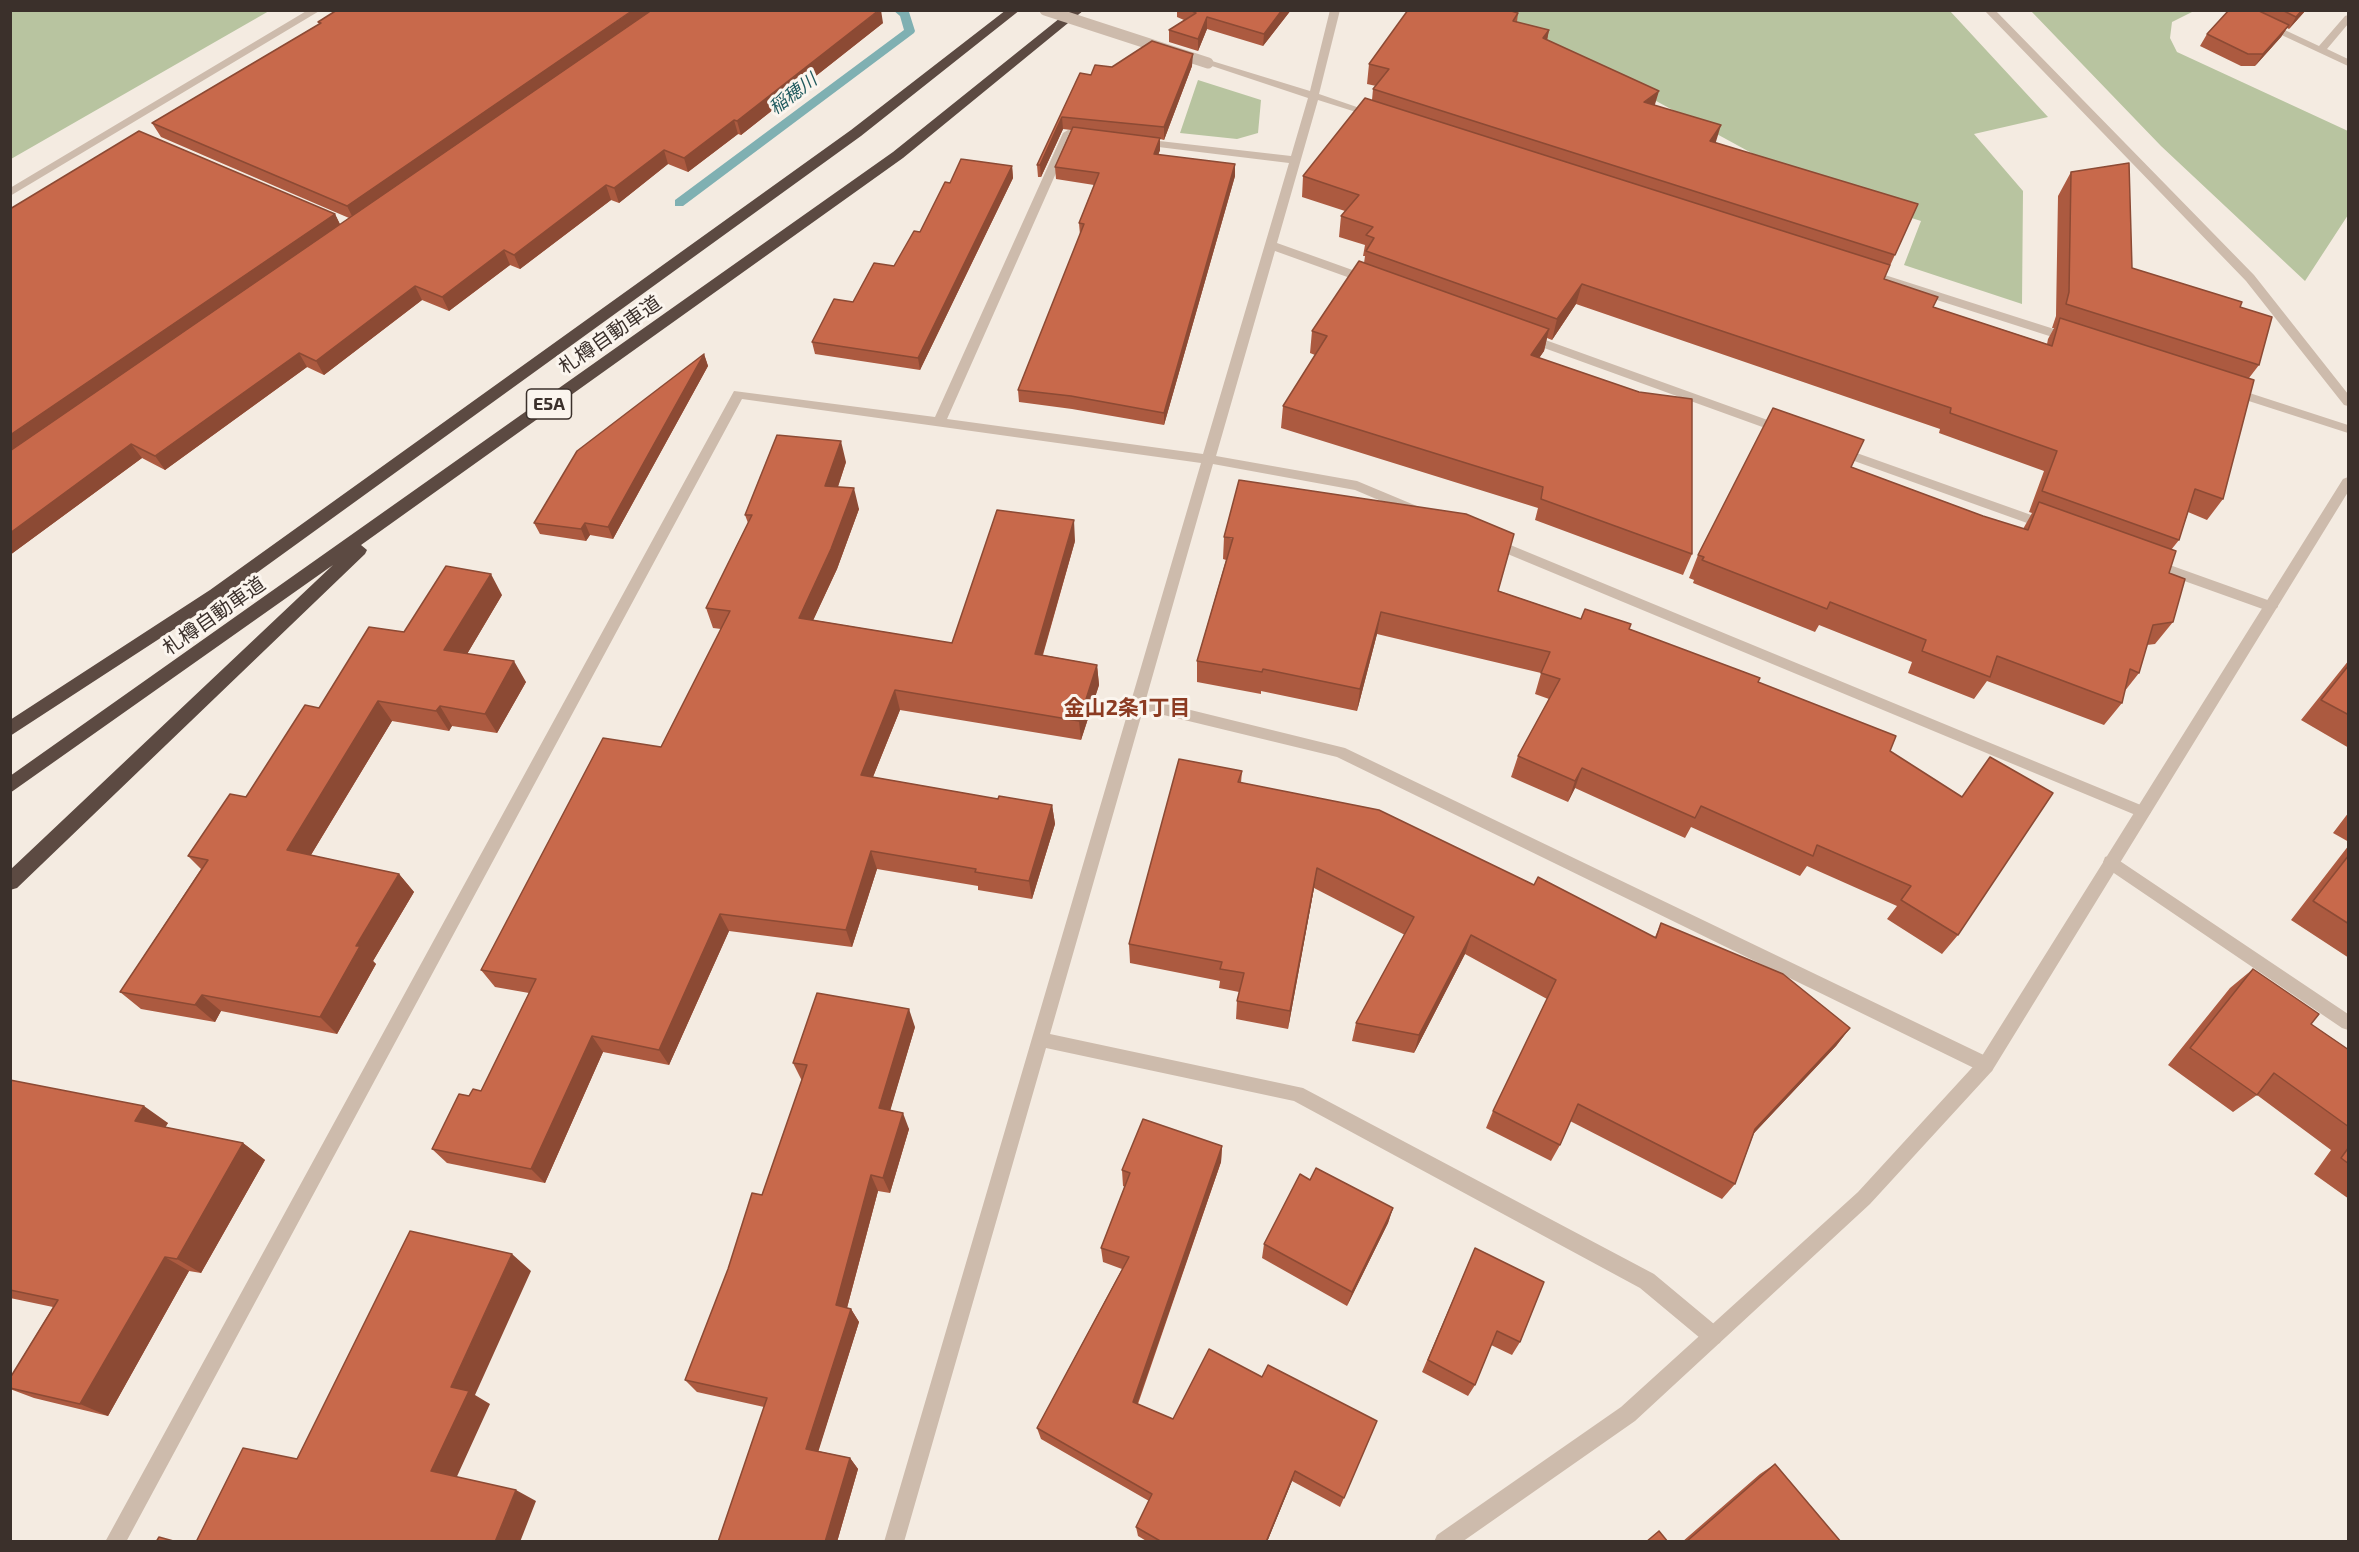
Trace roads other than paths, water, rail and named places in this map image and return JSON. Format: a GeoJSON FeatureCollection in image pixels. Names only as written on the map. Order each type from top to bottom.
{"type":"FeatureCollection","features":[{"type":"Feature","properties":{"kind":"highway","name":"札樽自動車道"},"geometry":{"type":"LineString","coordinates":[[10,729],[235,580],[856,133],[1014,10]]}},
{"type":"Feature","properties":{"kind":"highway","name":"札樽自動車道"},"geometry":{"type":"LineString","coordinates":[[10,786],[898,155],[1078,10]]}},
{"type":"Feature","properties":{"kind":"highway"},"geometry":{"type":"LineString","coordinates":[[10,882],[406,505]]}},
{"type":"Feature","properties":{"kind":"street"},"geometry":{"type":"LineString","coordinates":[[10,193],[127,129],[316,10]]}},
{"type":"Feature","properties":{"kind":"street"},"geometry":{"type":"LineString","coordinates":[[1046,10],[1382,117]]}},
{"type":"Feature","properties":{"kind":"street"},"geometry":{"type":"LineString","coordinates":[[894,1542],[1314,95],[1335,10]]}},
{"type":"Feature","properties":{"kind":"street"},"geometry":{"type":"LineString","coordinates":[[1989,10],[2250,278],[2349,402]]}},
{"type":"Feature","properties":{"kind":"street"},"geometry":{"type":"LineString","coordinates":[[2233,10],[2349,63]]}},
{"type":"Feature","properties":{"kind":"street"},"geometry":{"type":"LineString","coordinates":[[2321,50],[2349,18]]}},
{"type":"Feature","properties":{"kind":"street"},"geometry":{"type":"LineString","coordinates":[[939,422],[1068,133],[1102,137]]}},
{"type":"Feature","properties":{"kind":"street"},"geometry":{"type":"LineString","coordinates":[[1125,140],[1295,160]]}},
{"type":"Feature","properties":{"kind":"street"},"geometry":{"type":"LineString","coordinates":[[1270,245],[1383,285]]}},
{"type":"Feature","properties":{"kind":"street"},"geometry":{"type":"LineString","coordinates":[[1860,271],[2087,344]]}},
{"type":"Feature","properties":{"kind":"street"},"geometry":{"type":"LineString","coordinates":[[1518,334],[1799,436]]}},
{"type":"Feature","properties":{"kind":"street"},"geometry":{"type":"LineString","coordinates":[[2223,388],[2349,429]]}},
{"type":"Feature","properties":{"kind":"street"},"geometry":{"type":"LineString","coordinates":[[115,1542],[738,394],[1208,459],[1357,486],[1435,518]]}},
{"type":"Feature","properties":{"kind":"street"},"geometry":{"type":"LineString","coordinates":[[1821,444],[2058,529]]}},
{"type":"Feature","properties":{"kind":"street"},"geometry":{"type":"LineString","coordinates":[[1444,1542],[1628,1414],[1864,1198],[1986,1065],[2349,482]]}},
{"type":"Feature","properties":{"kind":"street"},"geometry":{"type":"LineString","coordinates":[[1479,537],[2143,812]]}},
{"type":"Feature","properties":{"kind":"street"},"geometry":{"type":"LineString","coordinates":[[2136,558],[2271,607]]}},
{"type":"Feature","properties":{"kind":"street"},"geometry":{"type":"LineString","coordinates":[[1138,702],[1340,752],[1986,1065]]}},
{"type":"Feature","properties":{"kind":"street"},"geometry":{"type":"LineString","coordinates":[[2111,862],[2349,1023]]}},
{"type":"Feature","properties":{"kind":"street"},"geometry":{"type":"LineString","coordinates":[[1039,1040],[1297,1094],[1647,1281],[1713,1336]]}},
{"type":"Feature","properties":{"kind":"waterway","name":"稲穂川"},"geometry":{"type":"LineString","coordinates":[[679,203],[910,31],[905,14],[898,10]]}},
{"type":"Feature","properties":{"kind":"district","name":"金山2条1丁目"},"geometry":{"type":"Point","coordinates":[1127,708]}}]}
